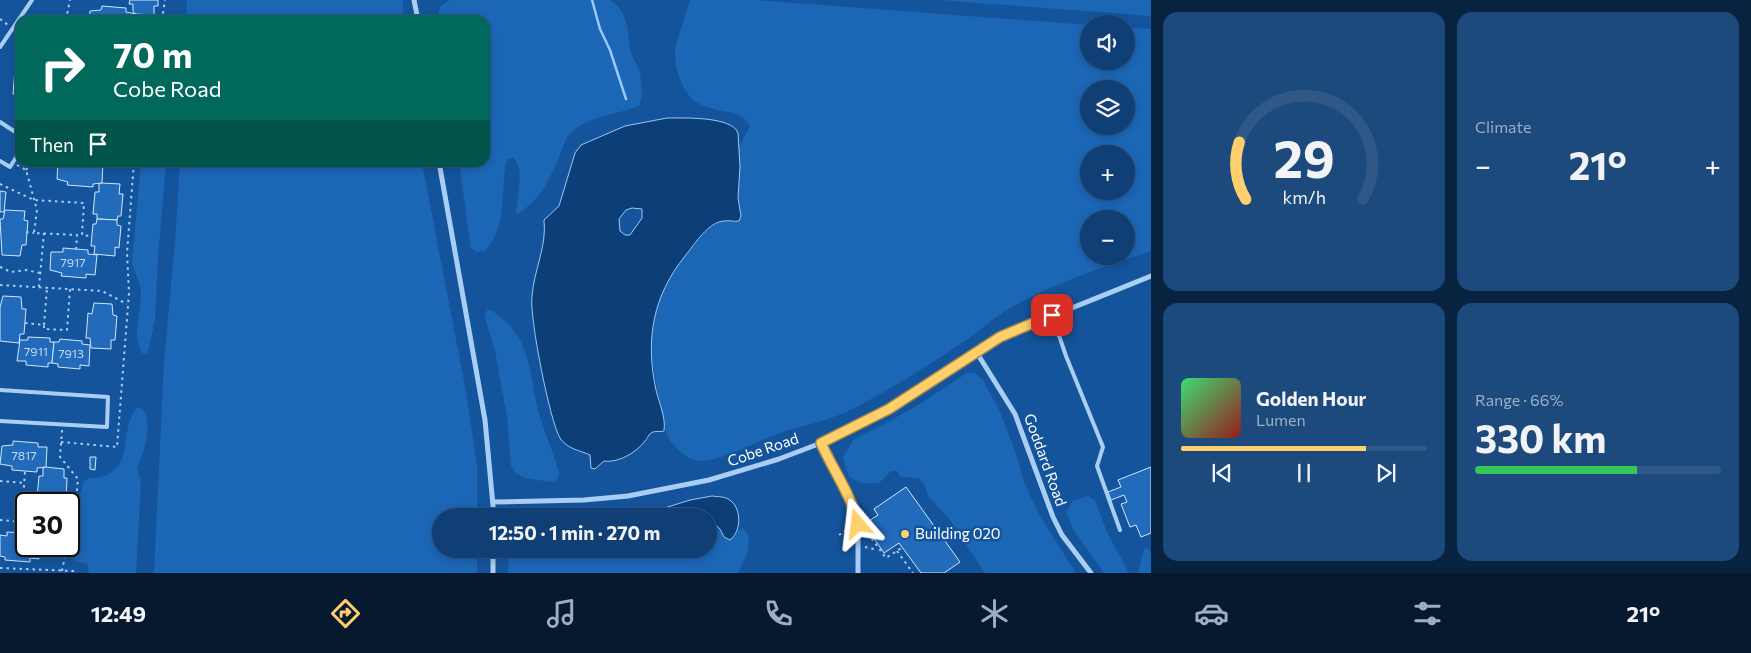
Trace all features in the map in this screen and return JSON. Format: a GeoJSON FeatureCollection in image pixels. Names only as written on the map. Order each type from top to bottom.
{"type":"FeatureCollection","features":[{"type":"Feature","properties":{"kind":"street"},"geometry":{"type":"LineString","coordinates":[[414,0],[418,15]]}},
{"type":"Feature","properties":{"kind":"street"},"geometry":{"type":"LineString","coordinates":[[418,0],[419,15]]}},
{"type":"Feature","properties":{"kind":"street"},"geometry":{"type":"LineString","coordinates":[[440,167],[481,390],[489,446],[493,508]]}},
{"type":"Feature","properties":{"kind":"street","name":"Cobe Road"},"geometry":{"type":"LineString","coordinates":[[493,502],[584,500],[664,490],[748,469],[821,443],[889,409],[1000,337],[1151,276]]}},
{"type":"Feature","properties":{"kind":"street","name":"Goddard Road"},"geometry":{"type":"LineString","coordinates":[[977,353],[1015,414],[1053,517],[1062,534],[1091,573]]}},
{"type":"Feature","properties":{"kind":"street"},"geometry":{"type":"LineString","coordinates":[[821,443],[854,508],[858,526],[858,573]]}},
{"type":"Feature","properties":{"kind":"street"},"geometry":{"type":"LineString","coordinates":[[493,573],[494,558]]}},
{"type":"Feature","properties":{"kind":"lane"},"geometry":{"type":"LineString","coordinates":[[22,15],[32,0]]}},
{"type":"Feature","properties":{"kind":"lane"},"geometry":{"type":"LineString","coordinates":[[0,47],[15,25]]}},
{"type":"Feature","properties":{"kind":"lane"},"geometry":{"type":"LineString","coordinates":[[0,122],[15,131]]}},
{"type":"Feature","properties":{"kind":"lane"},"geometry":{"type":"LineString","coordinates":[[0,161],[10,167],[15,158]]}},
{"type":"Feature","properties":{"kind":"lane"},"geometry":{"type":"LineString","coordinates":[[1052,315],[1103,447],[1097,466],[1120,530]]}},
{"type":"Feature","properties":{"kind":"lane"},"geometry":{"type":"LineString","coordinates":[[0,390],[108,397],[107,427],[0,421]]}},
{"type":"Feature","properties":{"kind":"path"},"geometry":{"type":"LineString","coordinates":[[67,15],[70,0]]}},
{"type":"Feature","properties":{"kind":"path"},"geometry":{"type":"LineString","coordinates":[[163,15],[165,0]]}},
{"type":"Feature","properties":{"kind":"path"},"geometry":{"type":"LineString","coordinates":[[20,167],[26,170]]}},
{"type":"Feature","properties":{"kind":"path"},"geometry":{"type":"LineString","coordinates":[[28,167],[26,170],[37,210],[34,233]]}},
{"type":"Feature","properties":{"kind":"path"},"geometry":{"type":"LineString","coordinates":[[61,442],[117,447],[128,305],[127,253],[134,167]]}},
{"type":"Feature","properties":{"kind":"path"},"geometry":{"type":"LineString","coordinates":[[0,184],[34,200],[84,203],[82,235]]}},
{"type":"Feature","properties":{"kind":"path"},"geometry":{"type":"LineString","coordinates":[[26,232],[90,236]]}},
{"type":"Feature","properties":{"kind":"path"},"geometry":{"type":"LineString","coordinates":[[39,288],[44,233]]}},
{"type":"Feature","properties":{"kind":"path"},"geometry":{"type":"LineString","coordinates":[[76,251],[77,235]]}},
{"type":"Feature","properties":{"kind":"path"},"geometry":{"type":"LineString","coordinates":[[0,266],[10,272],[26,270],[40,273]]}},
{"type":"Feature","properties":{"kind":"path"},"geometry":{"type":"LineString","coordinates":[[0,285],[102,291],[128,305]]}},
{"type":"Feature","properties":{"kind":"path"},"geometry":{"type":"LineString","coordinates":[[47,288],[44,329],[67,330],[70,289]]}},
{"type":"Feature","properties":{"kind":"path"},"geometry":{"type":"LineString","coordinates":[[25,323],[44,325]]}},
{"type":"Feature","properties":{"kind":"path"},"geometry":{"type":"LineString","coordinates":[[62,425],[60,458],[78,478],[77,492]]}},
{"type":"Feature","properties":{"kind":"path"},"geometry":{"type":"LineString","coordinates":[[24,492],[25,471]]}},
{"type":"Feature","properties":{"kind":"path"},"geometry":{"type":"LineString","coordinates":[[0,482],[24,483]]}},
{"type":"Feature","properties":{"kind":"path"},"geometry":{"type":"LineString","coordinates":[[0,520],[15,521]]}},
{"type":"Feature","properties":{"kind":"path"},"geometry":{"type":"LineString","coordinates":[[839,535],[852,525]]}},
{"type":"Feature","properties":{"kind":"path"},"geometry":{"type":"LineString","coordinates":[[863,526],[886,558],[903,548]]}},
{"type":"Feature","properties":{"kind":"path"},"geometry":{"type":"LineString","coordinates":[[865,547],[874,549]]}},
{"type":"Feature","properties":{"kind":"path"},"geometry":{"type":"LineString","coordinates":[[897,551],[913,573]]}},
{"type":"Feature","properties":{"kind":"path"},"geometry":{"type":"LineString","coordinates":[[62,571],[65,557]]}},
{"type":"Feature","properties":{"kind":"path"},"geometry":{"type":"LineString","coordinates":[[0,568],[33,572],[74,571],[74,573]]}},
{"type":"Feature","properties":{"kind":"shaded area"},"geometry":{"type":"Polygon","coordinates":[[[187,0],[403,0],[403,15],[186,15],[187,0]]]}},
{"type":"Feature","properties":{"kind":"shaded area"},"geometry":{"type":"Polygon","coordinates":[[[450,0],[610,0],[624,17],[631,53],[641,79],[642,94],[639,106],[592,120],[575,129],[568,136],[551,175],[542,190],[531,203],[516,215],[519,170],[513,157],[507,160],[500,219],[493,241],[485,251],[476,252],[471,248],[460,167],[490,167],[490,15],[438,15],[440,7],[450,0]]]}},
{"type":"Feature","properties":{"kind":"shaded area"},"geometry":{"type":"Polygon","coordinates":[[[690,0],[757,0],[1080,24],[1080,70],[1135,70],[1135,28],[1151,29],[1151,251],[1135,256],[1135,210],[1080,210],[1080,265],[1109,265],[1041,292],[1024,301],[1001,314],[965,341],[908,378],[839,415],[772,436],[711,460],[690,459],[671,442],[665,428],[653,358],[652,333],[655,309],[662,290],[672,273],[704,234],[717,223],[722,221],[733,222],[741,216],[738,198],[739,146],[750,126],[740,116],[704,106],[692,99],[681,81],[676,66],[675,52],[690,0]]]}},
{"type":"Feature","properties":{"kind":"shaded area"},"geometry":{"type":"Polygon","coordinates":[[[940,0],[1151,0],[1151,16],[940,0]]]}},
{"type":"Feature","properties":{"kind":"shaded area"},"geometry":{"type":"Polygon","coordinates":[[[667,118],[684,118],[706,119],[727,123],[734,127],[738,133],[740,167],[738,198],[741,216],[739,221],[718,222],[702,234],[674,271],[659,303],[654,319],[651,353],[656,390],[664,421],[664,431],[651,433],[632,453],[621,459],[604,461],[595,469],[591,468],[590,455],[566,445],[560,438],[556,428],[537,346],[532,296],[544,239],[544,220],[559,206],[575,153],[581,145],[625,126],[667,118]],[[632,208],[626,210],[619,219],[620,231],[625,235],[630,235],[642,218],[642,209],[632,208]]]}},
{"type":"Feature","properties":{"kind":"shaded area"},"geometry":{"type":"Polygon","coordinates":[[[141,167],[166,167],[155,320],[146,354],[142,353],[137,338],[141,290],[132,264],[141,167]]]}},
{"type":"Feature","properties":{"kind":"shaded area"},"geometry":{"type":"Polygon","coordinates":[[[180,167],[423,167],[465,386],[477,466],[477,508],[432,508],[432,558],[477,558],[477,573],[154,573],[164,361],[180,167]]]}},
{"type":"Feature","properties":{"kind":"shaded area"},"geometry":{"type":"Polygon","coordinates":[[[487,310],[491,310],[505,321],[515,332],[527,356],[539,414],[559,473],[558,479],[552,482],[524,478],[516,473],[511,466],[507,417],[495,351],[485,318],[487,310]]]}},
{"type":"Feature","properties":{"kind":"shaded area"},"geometry":{"type":"Polygon","coordinates":[[[967,373],[974,373],[983,380],[1000,412],[1014,448],[1024,482],[1039,515],[1076,573],[985,573],[949,519],[928,496],[925,486],[919,478],[901,477],[897,471],[891,471],[879,483],[862,483],[849,477],[843,458],[853,440],[910,410],[967,373]]]}},
{"type":"Feature","properties":{"kind":"shaded area"},"geometry":{"type":"Polygon","coordinates":[[[137,407],[143,410],[147,423],[145,447],[137,468],[141,482],[136,573],[89,573],[87,564],[74,561],[73,557],[80,557],[80,496],[83,483],[87,479],[104,476],[114,470],[121,462],[131,418],[137,407]]]}},
{"type":"Feature","properties":{"kind":"shaded area"},"geometry":{"type":"Polygon","coordinates":[[[712,496],[729,499],[735,505],[739,521],[734,536],[730,540],[724,537],[717,526],[717,508],[664,508],[690,500],[712,496]]]}},
{"type":"Feature","properties":{"kind":"shaded area"},"geometry":{"type":"Polygon","coordinates":[[[1088,496],[1095,501],[1107,532],[1129,573],[1104,573],[1073,529],[1066,512],[1073,501],[1088,496]]]}},
{"type":"Feature","properties":{"kind":"shaded area"},"geometry":{"type":"Polygon","coordinates":[[[717,526],[724,537],[736,536],[737,530],[743,528],[749,536],[748,551],[738,573],[508,573],[509,558],[717,558],[717,526]]]}},
{"type":"Feature","properties":{"kind":"shaded area"},"geometry":{"type":"Polygon","coordinates":[[[1148,548],[1151,553],[1151,573],[1138,573],[1144,549],[1148,548]]]}},
{"type":"Feature","properties":{"kind":"building"},"geometry":{"type":"Polygon","coordinates":[[[130,0],[158,0],[158,6],[154,6],[154,15],[136,14],[133,12],[133,4],[129,4],[130,0]]]}},
{"type":"Feature","properties":{"kind":"building"},"geometry":{"type":"Polygon","coordinates":[[[102,6],[126,8],[126,12],[136,14],[90,15],[90,11],[101,10],[102,6]]]}},
{"type":"Feature","properties":{"kind":"building"},"geometry":{"type":"Polygon","coordinates":[[[15,69],[15,94],[13,94],[15,69]]]}},
{"type":"Feature","properties":{"kind":"building"},"geometry":{"type":"Polygon","coordinates":[[[58,167],[103,167],[102,183],[93,184],[93,187],[67,185],[68,182],[57,179],[58,167]]]}},
{"type":"Feature","properties":{"kind":"building"},"geometry":{"type":"Polygon","coordinates":[[[99,184],[120,184],[119,194],[123,194],[121,216],[118,216],[117,220],[97,219],[97,214],[93,214],[95,192],[99,192],[99,184]]]}},
{"type":"Feature","properties":{"kind":"building"},"geometry":{"type":"Polygon","coordinates":[[[0,191],[6,192],[4,212],[0,212],[0,191]]]}},
{"type":"Feature","properties":{"kind":"building"},"geometry":{"type":"Polygon","coordinates":[[[5,210],[25,211],[24,220],[28,221],[26,245],[22,245],[20,256],[2,255],[0,219],[3,219],[5,210]]]}},
{"type":"Feature","properties":{"kind":"building"},"geometry":{"type":"Polygon","coordinates":[[[97,219],[117,220],[117,225],[121,226],[119,248],[115,247],[115,256],[94,254],[95,246],[91,246],[93,224],[96,224],[97,219]]]}},
{"type":"Feature","properties":{"kind":"building"},"geometry":{"type":"Polygon","coordinates":[[[63,248],[88,250],[88,254],[97,255],[95,275],[86,274],[86,278],[61,276],[62,273],[50,270],[51,252],[63,252],[63,248]]]}},
{"type":"Feature","properties":{"kind":"building"},"geometry":{"type":"Polygon","coordinates":[[[3,296],[21,297],[22,309],[26,309],[24,334],[20,334],[19,343],[0,341],[0,307],[3,296]]]}},
{"type":"Feature","properties":{"kind":"building"},"geometry":{"type":"Polygon","coordinates":[[[94,303],[112,304],[113,315],[117,316],[115,340],[111,340],[111,349],[91,348],[90,338],[86,338],[88,313],[92,314],[94,303]]]}},
{"type":"Feature","properties":{"kind":"building"},"geometry":{"type":"Polygon","coordinates":[[[28,337],[50,338],[50,342],[54,342],[52,363],[48,363],[48,367],[26,365],[26,361],[17,361],[20,340],[28,340],[28,337]]]}},
{"type":"Feature","properties":{"kind":"building"},"geometry":{"type":"Polygon","coordinates":[[[60,339],[82,341],[82,344],[90,345],[89,366],[80,365],[80,369],[58,367],[58,364],[52,363],[54,342],[59,342],[60,339]]]}},
{"type":"Feature","properties":{"kind":"building"},"geometry":{"type":"Polygon","coordinates":[[[13,441],[38,443],[38,447],[47,447],[46,467],[37,468],[37,472],[12,470],[12,466],[0,464],[2,446],[13,445],[13,441]]]}},
{"type":"Feature","properties":{"kind":"building"},"geometry":{"type":"Polygon","coordinates":[[[90,457],[96,457],[95,470],[90,469],[90,457]]]}},
{"type":"Feature","properties":{"kind":"building"},"geometry":{"type":"Polygon","coordinates":[[[1151,467],[1151,533],[1141,537],[1136,525],[1130,527],[1121,504],[1127,502],[1124,495],[1111,500],[1108,492],[1121,487],[1118,480],[1151,467]]]}},
{"type":"Feature","properties":{"kind":"building"},"geometry":{"type":"Polygon","coordinates":[[[43,468],[64,469],[64,478],[67,478],[66,492],[38,492],[39,476],[43,476],[43,468]]]}},
{"type":"Feature","properties":{"kind":"building","name":"Building 020"},"geometry":{"type":"Polygon","coordinates":[[[906,487],[960,562],[944,573],[921,573],[899,543],[884,553],[864,524],[878,515],[874,509],[906,487]]]}},
{"type":"Feature","properties":{"kind":"building"},"geometry":{"type":"Polygon","coordinates":[[[7,532],[15,532],[15,557],[39,557],[39,559],[30,558],[30,562],[5,560],[5,557],[0,556],[0,535],[7,536],[7,532]]]}},
{"type":"Feature","properties":{"kind":"waterway"},"geometry":{"type":"LineString","coordinates":[[592,0],[600,29],[610,50],[626,99]]}},
{"type":"Feature","properties":{"kind":"place","name":"Building 020"},"geometry":{"type":"Point","coordinates":[905,534]}},
{"type":"Feature","properties":{"kind":"route"},"geometry":{"type":"LineString","coordinates":[[858,524],[854,508],[821,443],[889,409],[1000,337],[1052,315]]}}]}
